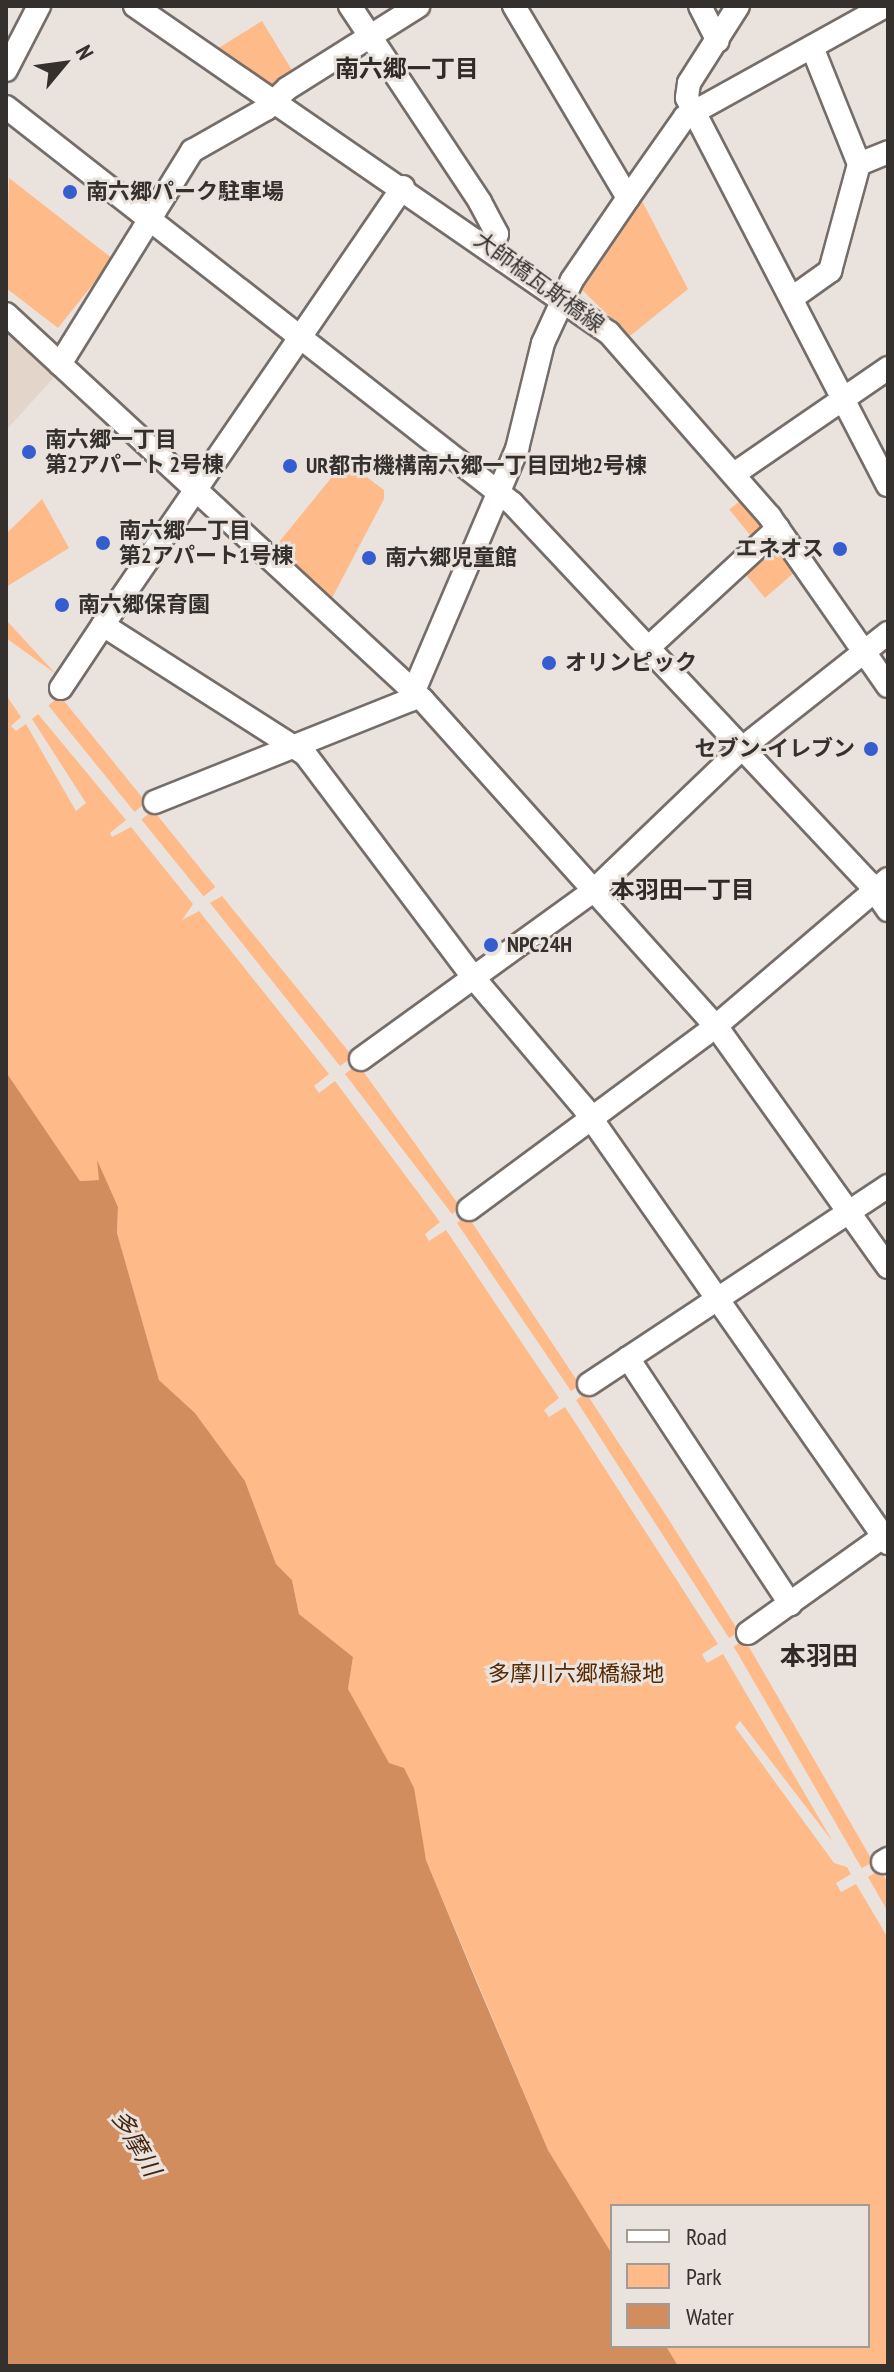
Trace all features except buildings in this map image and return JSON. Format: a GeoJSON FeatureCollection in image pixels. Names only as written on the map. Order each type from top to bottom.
{"type":"FeatureCollection","features":[{"type":"Feature","properties":{"kind":"street"},"geometry":{"type":"LineString","coordinates":[[6,70],[39,6]]}},
{"type":"Feature","properties":{"kind":"street","name":"大師橋瓦斯橋線"},"geometry":{"type":"LineString","coordinates":[[135,6],[492,247],[563,296],[609,333],[778,528],[888,686]]}},
{"type":"Feature","properties":{"kind":"street"},"geometry":{"type":"LineString","coordinates":[[350,6],[480,202],[497,234],[492,247]]}},
{"type":"Feature","properties":{"kind":"street"},"geometry":{"type":"LineString","coordinates":[[60,364],[192,151],[277,100],[418,6]]}},
{"type":"Feature","properties":{"kind":"street"},"geometry":{"type":"LineString","coordinates":[[514,6],[628,198]]}},
{"type":"Feature","properties":{"kind":"street"},"geometry":{"type":"LineString","coordinates":[[700,6],[718,41]]}},
{"type":"Feature","properties":{"kind":"street"},"geometry":{"type":"LineString","coordinates":[[738,6],[686,91],[888,485]]}},
{"type":"Feature","properties":{"kind":"street"},"geometry":{"type":"LineString","coordinates":[[155,802],[410,700],[517,449],[543,343],[563,296],[628,198],[685,117],[885,6]]}},
{"type":"Feature","properties":{"kind":"street"},"geometry":{"type":"LineString","coordinates":[[792,298],[830,271],[859,164],[812,47]]}},
{"type":"Feature","properties":{"kind":"street"},"geometry":{"type":"LineString","coordinates":[[6,107],[498,493],[741,749],[882,885],[888,910]]}},
{"type":"Feature","properties":{"kind":"street"},"geometry":{"type":"LineString","coordinates":[[859,164],[888,152]]}},
{"type":"Feature","properties":{"kind":"street"},"geometry":{"type":"LineString","coordinates":[[61,688],[403,187]]}},
{"type":"Feature","properties":{"kind":"street"},"geometry":{"type":"LineString","coordinates":[[6,314],[414,690],[716,1026],[888,1267]]}},
{"type":"Feature","properties":{"kind":"street"},"geometry":{"type":"LineString","coordinates":[[734,474],[888,368]]}},
{"type":"Feature","properties":{"kind":"street"},"geometry":{"type":"LineString","coordinates":[[648,648],[778,528]]}},
{"type":"Feature","properties":{"kind":"street"},"geometry":{"type":"LineString","coordinates":[[103,625],[296,745],[473,977],[591,1118],[886,1537],[748,1633]]}},
{"type":"Feature","properties":{"kind":"street"},"geometry":{"type":"LineString","coordinates":[[361,1059],[593,891],[741,749],[862,649],[888,633]]}},
{"type":"Feature","properties":{"kind":"street"},"geometry":{"type":"LineString","coordinates":[[469,1209],[716,1026],[882,885]]}},
{"type":"Feature","properties":{"kind":"street"},"geometry":{"type":"LineString","coordinates":[[589,1384],[888,1186]]}},
{"type":"Feature","properties":{"kind":"street"},"geometry":{"type":"LineString","coordinates":[[628,1358],[790,1604]]}},
{"type":"Feature","properties":{"kind":"shaded area"},"geometry":{"type":"Polygon","coordinates":[[[6,323],[60,371],[6,430],[6,323]]]}},
{"type":"Feature","properties":{"kind":"green space"},"geometry":{"type":"Polygon","coordinates":[[[262,21],[296,77],[286,84],[271,84],[217,49],[262,21]]]}},
{"type":"Feature","properties":{"kind":"green space"},"geometry":{"type":"Polygon","coordinates":[[[9,178],[113,259],[58,328],[6,288],[9,178]]]}},
{"type":"Feature","properties":{"kind":"green space"},"geometry":{"type":"Polygon","coordinates":[[[642,201],[688,289],[630,336],[582,290],[642,201]]]}},
{"type":"Feature","properties":{"kind":"green space"},"geometry":{"type":"Polygon","coordinates":[[[349,464],[384,490],[384,499],[331,600],[275,547],[340,467],[349,464]]]}},
{"type":"Feature","properties":{"kind":"green space"},"geometry":{"type":"Polygon","coordinates":[[[42,499],[69,548],[6,587],[6,534],[42,499]]]}},
{"type":"Feature","properties":{"kind":"green space"},"geometry":{"type":"Polygon","coordinates":[[[741,500],[764,528],[752,537],[729,509],[741,500]]]}},
{"type":"Feature","properties":{"kind":"green space"},"geometry":{"type":"Polygon","coordinates":[[[774,540],[796,571],[765,598],[742,570],[774,540]]]}},
{"type":"Feature","properties":{"kind":"green space"},"geometry":{"type":"Polygon","coordinates":[[[6,620],[56,674],[6,638],[6,620]]]}},
{"type":"Feature","properties":{"kind":"green space","name":"多摩川六郷橋緑地"},"geometry":{"type":"Polygon","coordinates":[[[6,695],[21,717],[11,726],[16,731],[26,724],[76,811],[86,803],[32,719],[38,714],[126,820],[110,833],[112,837],[131,827],[193,904],[182,920],[199,911],[329,1074],[314,1086],[319,1093],[335,1081],[440,1222],[425,1234],[429,1241],[446,1230],[559,1398],[544,1410],[549,1417],[565,1407],[718,1644],[702,1654],[707,1663],[723,1654],[833,1842],[740,1721],[735,1727],[834,1863],[847,1867],[851,1874],[836,1883],[841,1892],[856,1884],[888,1938],[888,2366],[678,2366],[667,2348],[870,2348],[870,2204],[610,2204],[610,2251],[548,2150],[426,1860],[419,1827],[348,1689],[353,1657],[299,1614],[292,1580],[276,1564],[245,1481],[195,1413],[159,1380],[117,1233],[118,1207],[98,1164],[100,1180],[80,1181],[6,1072],[6,695]]]}},
{"type":"Feature","properties":{"kind":"green space"},"geometry":{"type":"Polygon","coordinates":[[[60,696],[146,802],[135,812],[48,705],[60,696]]]}},
{"type":"Feature","properties":{"kind":"green space"},"geometry":{"type":"Polygon","coordinates":[[[153,810],[215,887],[204,896],[141,819],[153,810]]]}},
{"type":"Feature","properties":{"kind":"green space"},"geometry":{"type":"Polygon","coordinates":[[[222,896],[353,1057],[340,1066],[210,903],[222,896]]]}},
{"type":"Feature","properties":{"kind":"green space"},"geometry":{"type":"Polygon","coordinates":[[[358,1064],[461,1208],[452,1214],[345,1074],[358,1064]]]}},
{"type":"Feature","properties":{"kind":"green space"},"geometry":{"type":"Polygon","coordinates":[[[467,1215],[580,1385],[571,1391],[457,1223],[467,1215]]]}},
{"type":"Feature","properties":{"kind":"green space"},"geometry":{"type":"Polygon","coordinates":[[[586,1393],[739,1632],[729,1638],[576,1400],[586,1393]]]}},
{"type":"Feature","properties":{"kind":"green space"},"geometry":{"type":"Polygon","coordinates":[[[745,1640],[873,1862],[862,1868],[734,1646],[745,1640]]]}},
{"type":"Feature","properties":{"kind":"green space"},"geometry":{"type":"Polygon","coordinates":[[[880,1870],[888,1883],[888,1912],[868,1877],[880,1870]]]}},
{"type":"Feature","properties":{"kind":"water","name":"多摩川"},"geometry":{"type":"Polygon","coordinates":[[[6,1072],[80,1181],[99,1180],[97,1160],[118,1207],[117,1233],[159,1380],[195,1413],[245,1481],[276,1564],[292,1580],[299,1614],[353,1657],[348,1689],[389,1763],[404,1768],[414,1788],[426,1860],[477,1983],[548,2150],[610,2251],[610,2348],[667,2348],[678,2366],[6,2366],[6,1072]]]}},
{"type":"Feature","properties":{"kind":"place","name":"南六郷パーク駐車場"},"geometry":{"type":"Point","coordinates":[70,192]}},
{"type":"Feature","properties":{"kind":"place","name":"南六郷一丁目 第2アパート 2号棟"},"geometry":{"type":"Point","coordinates":[29,452]}},
{"type":"Feature","properties":{"kind":"place","name":"UR都市機構南六郷一丁目団地2号棟"},"geometry":{"type":"Point","coordinates":[290,466]}},
{"type":"Feature","properties":{"kind":"place","name":"南六郷一丁目 第2アパート1号棟"},"geometry":{"type":"Point","coordinates":[103,543]}},
{"type":"Feature","properties":{"kind":"place","name":"エネオス"},"geometry":{"type":"Point","coordinates":[840,549]}},
{"type":"Feature","properties":{"kind":"place","name":"南六郷児童館"},"geometry":{"type":"Point","coordinates":[369,558]}},
{"type":"Feature","properties":{"kind":"place","name":"南六郷保育園"},"geometry":{"type":"Point","coordinates":[62,605]}},
{"type":"Feature","properties":{"kind":"place","name":"オリンピック"},"geometry":{"type":"Point","coordinates":[549,663]}},
{"type":"Feature","properties":{"kind":"place","name":"セブン-イレブン"},"geometry":{"type":"Point","coordinates":[871,749]}},
{"type":"Feature","properties":{"kind":"place","name":"NPC24H"},"geometry":{"type":"Point","coordinates":[491,945]}},
{"type":"Feature","properties":{"kind":"district","name":"南六郷一丁目"},"geometry":{"type":"Point","coordinates":[407,69]}},
{"type":"Feature","properties":{"kind":"district","name":"本羽田一丁目"},"geometry":{"type":"Point","coordinates":[683,890]}},
{"type":"Feature","properties":{"kind":"district","name":"本羽田"},"geometry":{"type":"Point","coordinates":[819,1656]}}]}
